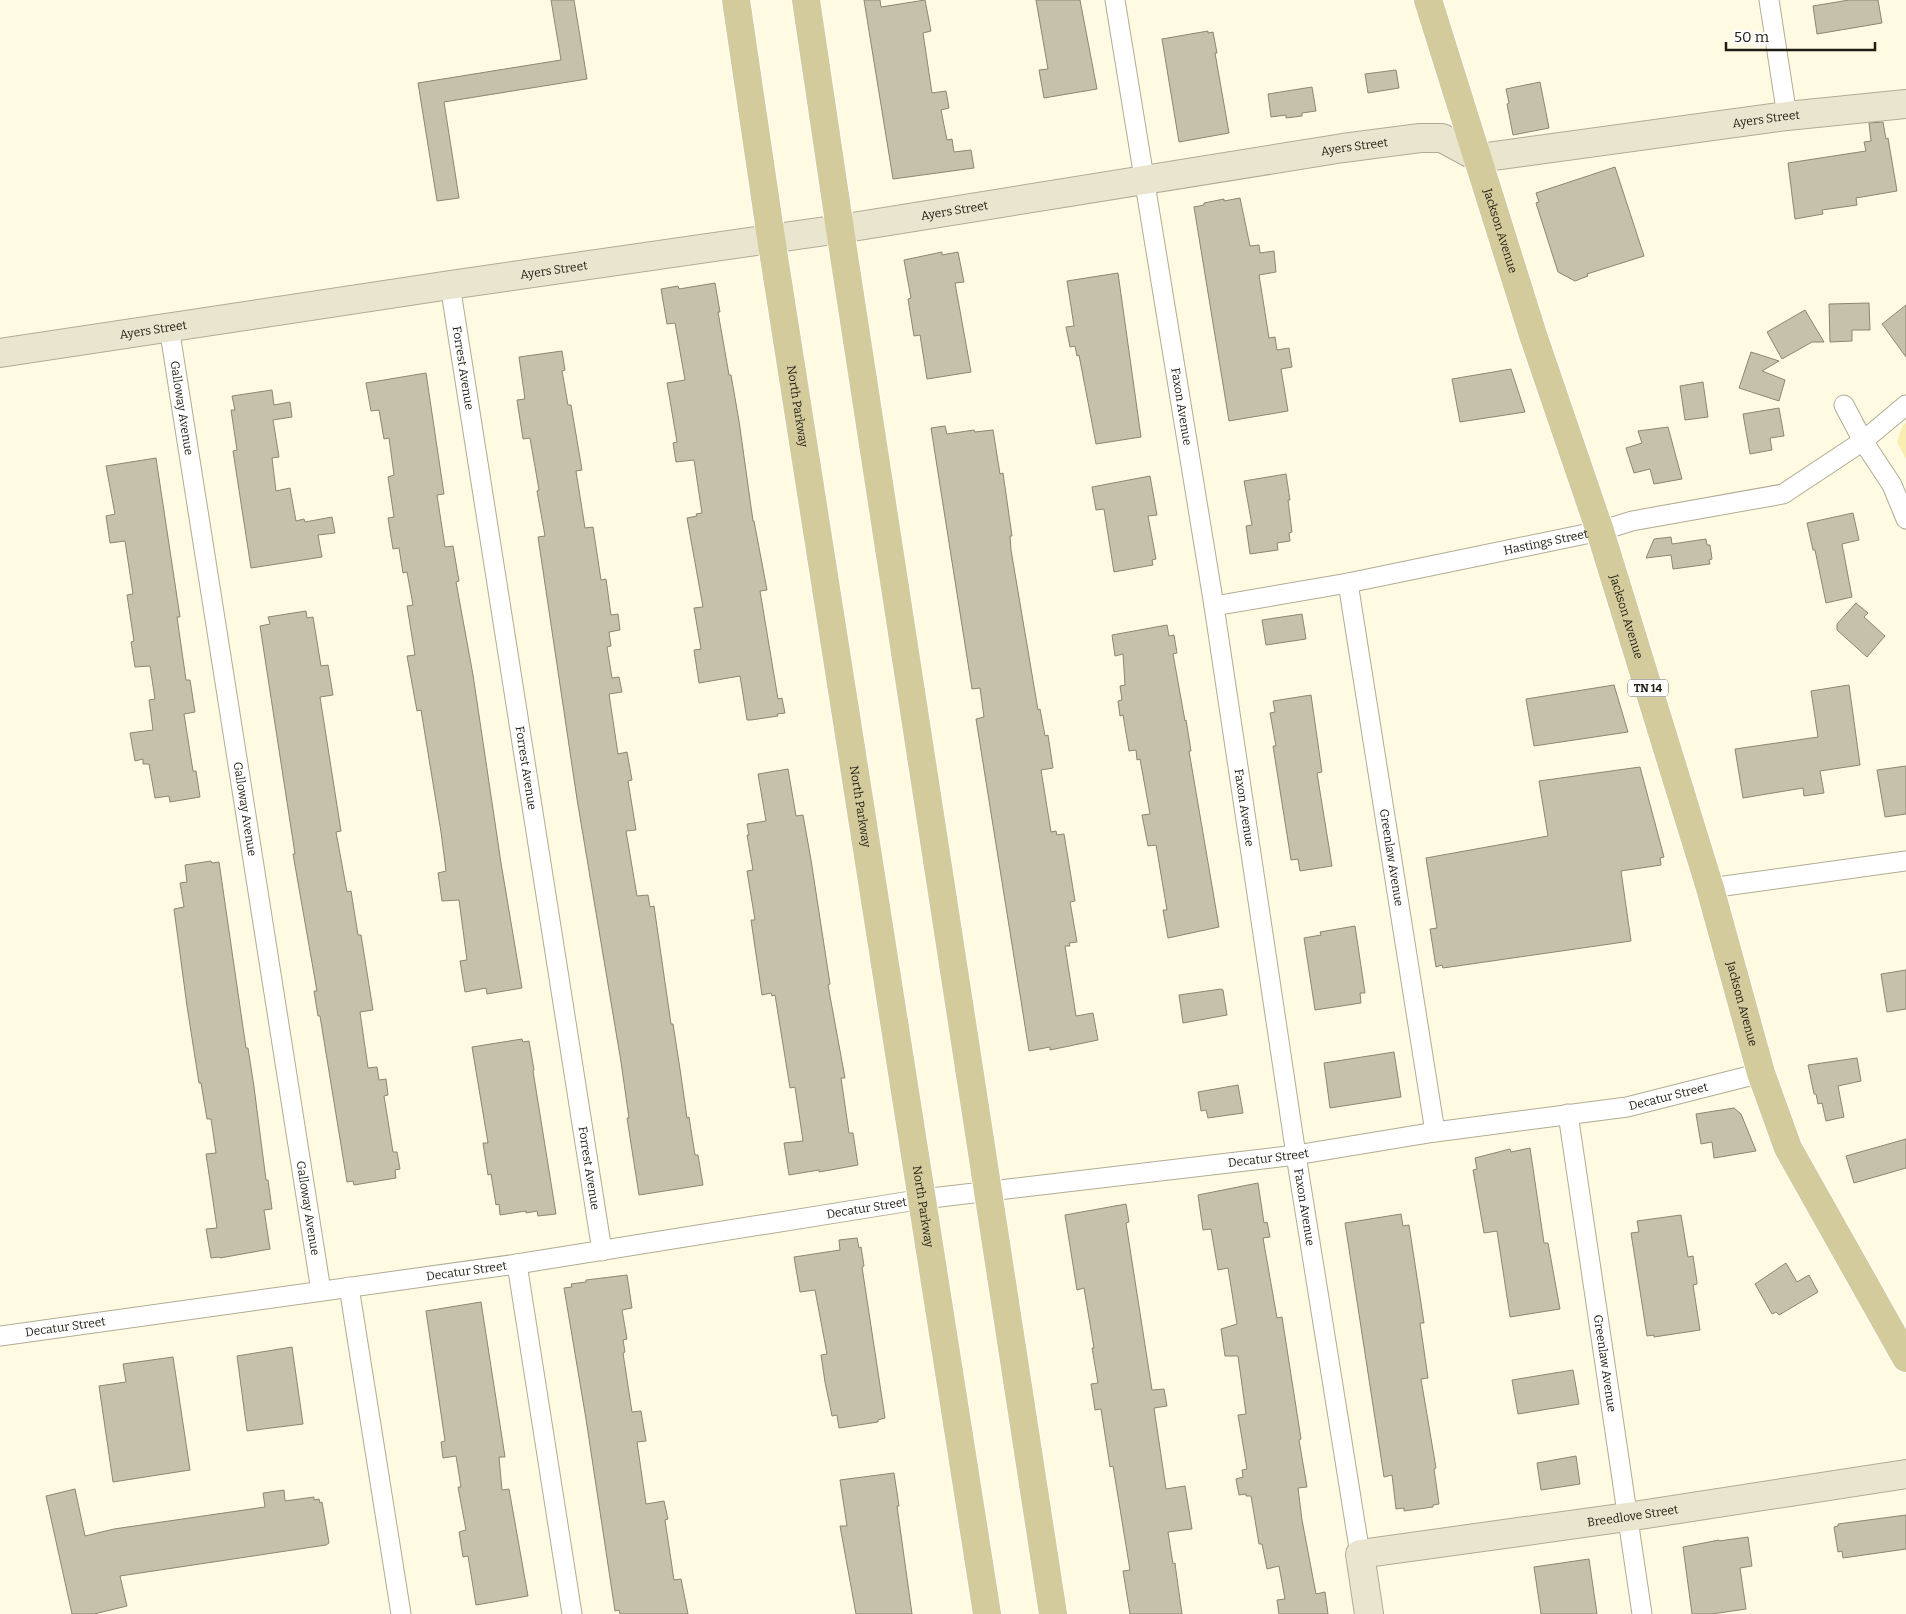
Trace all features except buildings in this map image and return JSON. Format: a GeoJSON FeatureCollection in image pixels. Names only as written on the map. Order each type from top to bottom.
{"type":"FeatureCollection","features":[{"type":"Feature","properties":{"kind":"main road","name":"North Parkway"},"geometry":{"type":"LineString","coordinates":[[736,0],[771,238],[988,1614]]}},
{"type":"Feature","properties":{"kind":"main road"},"geometry":{"type":"LineString","coordinates":[[806,0],[1053,1614]]}},
{"type":"Feature","properties":{"kind":"main road","name":"Jackson Avenue"},"geometry":{"type":"LineString","coordinates":[[1428,0],[1533,335],[1600,531],[1710,888],[1762,1073],[1793,1159],[1906,1358]]}},
{"type":"Feature","properties":{"kind":"street","name":"Faxon Avenue"},"geometry":{"type":"LineString","coordinates":[[1115,0],[1214,606],[1296,1155],[1369,1614]]}},
{"type":"Feature","properties":{"kind":"street"},"geometry":{"type":"LineString","coordinates":[[1769,0],[1787,116]]}},
{"type":"Feature","properties":{"kind":"street","name":"Ayers Street"},"geometry":{"type":"LineString","coordinates":[[0,353],[450,285],[840,229],[1420,138],[1442,138],[1479,158],[1787,116],[1906,104]]}},
{"type":"Feature","properties":{"kind":"street","name":"Forrest Avenue"},"geometry":{"type":"LineString","coordinates":[[450,285],[602,1251]]}},
{"type":"Feature","properties":{"kind":"street","name":"Galloway Avenue"},"geometry":{"type":"LineString","coordinates":[[169,327],[321,1290]]}},
{"type":"Feature","properties":{"kind":"street"},"geometry":{"type":"LineString","coordinates":[[1844,405],[1863,442],[1892,486],[1906,519]]}},
{"type":"Feature","properties":{"kind":"street","name":"Hastings Street"},"geometry":{"type":"LineString","coordinates":[[1214,606],[1348,583],[1600,531],[1632,521],[1784,494],[1863,442],[1906,405]]}},
{"type":"Feature","properties":{"kind":"street","name":"Greenlaw Avenue"},"geometry":{"type":"LineString","coordinates":[[1348,583],[1435,1132]]}},
{"type":"Feature","properties":{"kind":"street"},"geometry":{"type":"LineString","coordinates":[[1710,888],[1906,861]]}},
{"type":"Feature","properties":{"kind":"street","name":"Decatur Street"},"geometry":{"type":"LineString","coordinates":[[0,1336],[517,1264],[923,1199],[1296,1155],[1435,1132],[1627,1107],[1762,1073]]}},
{"type":"Feature","properties":{"kind":"street","name":"Greenlaw Avenue"},"geometry":{"type":"LineString","coordinates":[[1568,1114],[1626,1517],[1642,1614]]}},
{"type":"Feature","properties":{"kind":"street"},"geometry":{"type":"LineString","coordinates":[[517,1264],[572,1614]]}},
{"type":"Feature","properties":{"kind":"street"},"geometry":{"type":"LineString","coordinates":[[349,1287],[401,1614]]}},
{"type":"Feature","properties":{"kind":"street","name":"Breedlove Street"},"geometry":{"type":"LineString","coordinates":[[1360,1554],[1626,1517],[1906,1474]]}},
{"type":"Feature","properties":{"kind":"shaded area"},"geometry":{"type":"Polygon","coordinates":[[[1906,423],[1906,459],[1897,442],[1903,425],[1906,423]]]}}]}
